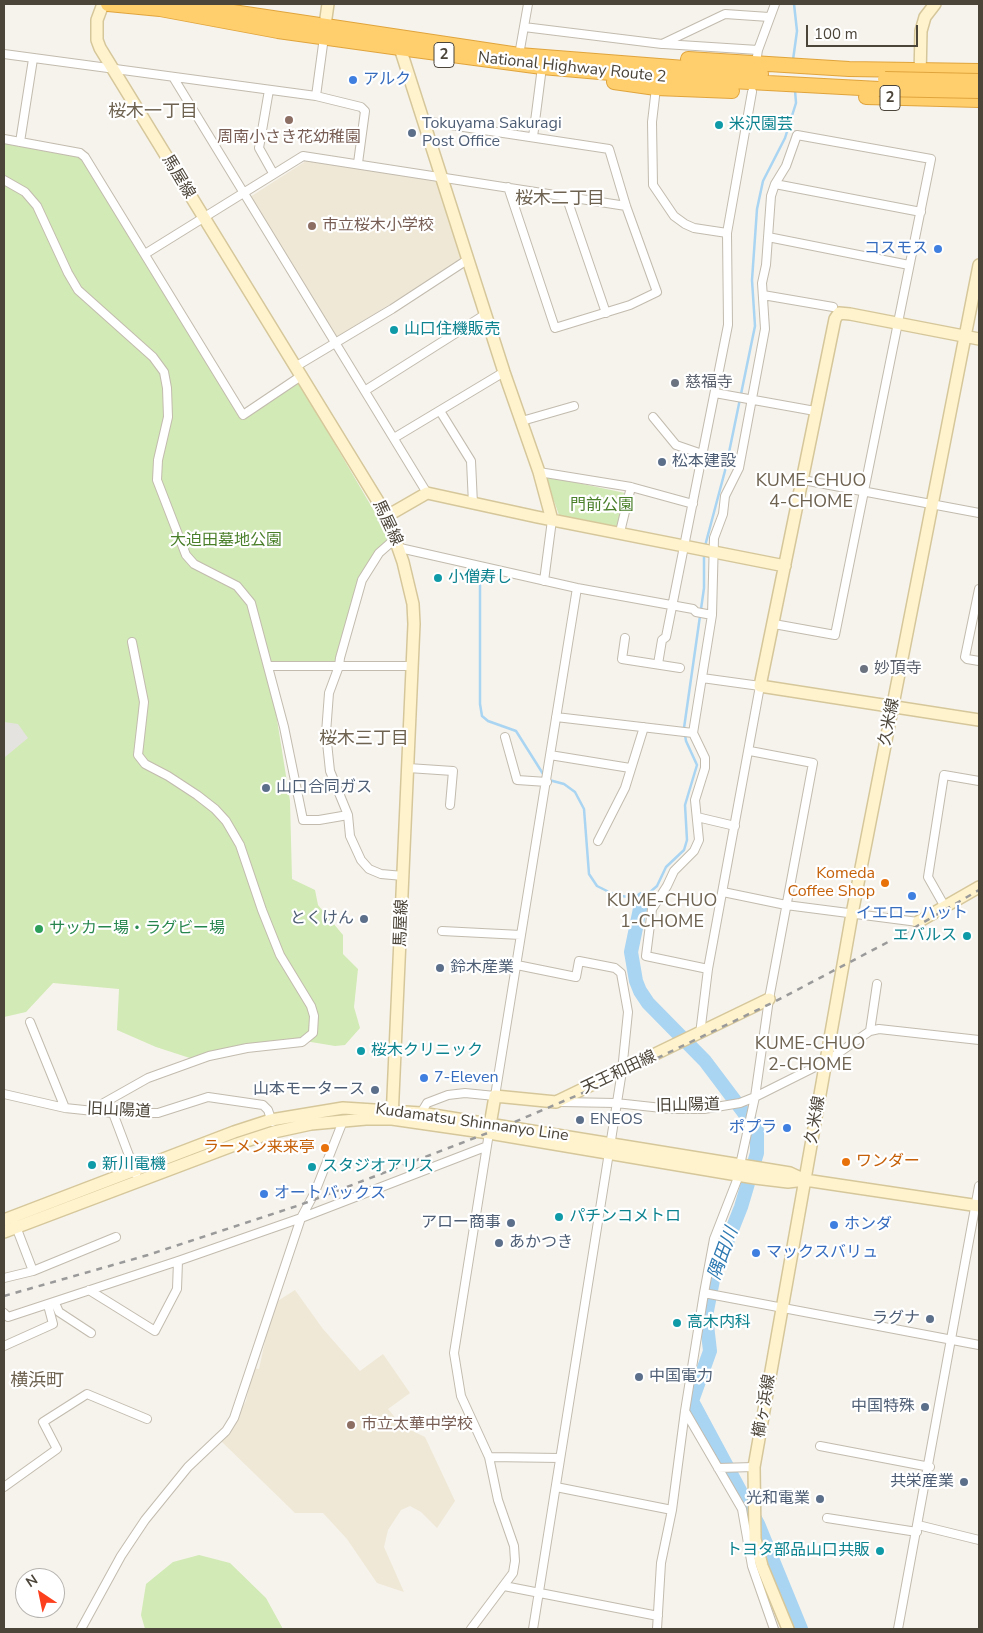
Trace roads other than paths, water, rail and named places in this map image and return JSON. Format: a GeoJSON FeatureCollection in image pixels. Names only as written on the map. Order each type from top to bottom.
{"type":"FeatureCollection","features":[{"type":"Feature","properties":{"kind":"highway","name":"National Highway Route 2"},"geometry":{"type":"LineString","coordinates":[[108,4],[519,55],[549,65]]}},
{"type":"Feature","properties":{"kind":"highway","name":"National Highway Route 2"},"geometry":{"type":"LineString","coordinates":[[179,4],[325,31],[400,48],[549,65],[979,91]]}},
{"type":"Feature","properties":{"kind":"highway","name":"2"},"geometry":{"type":"LineString","coordinates":[[549,65],[651,57],[757,57],[795,80],[919,99],[979,100]]}},
{"type":"Feature","properties":{"kind":"highway","name":"2"},"geometry":{"type":"LineString","coordinates":[[549,65],[571,76],[656,88],[752,92],[795,80],[920,71],[979,71]]}},
{"type":"Feature","properties":{"kind":"highway","name":"National Highway Route 2"},"geometry":{"type":"LineString","coordinates":[[879,84],[979,81]]}},
{"type":"Feature","properties":{"kind":"street","name":"馬屋線"},"geometry":{"type":"LineString","coordinates":[[103,4],[97,20],[97,40],[202,218],[387,516],[398,543],[413,604],[408,768],[392,1114]]}},
{"type":"Feature","properties":{"kind":"street"},"geometry":{"type":"LineString","coordinates":[[316,96],[328,4]]}},
{"type":"Feature","properties":{"kind":"street"},"geometry":{"type":"LineString","coordinates":[[519,55],[528,4]]}},
{"type":"Feature","properties":{"kind":"street"},"geometry":{"type":"LineString","coordinates":[[524,27],[757,57],[769,17],[775,4]]}},
{"type":"Feature","properties":{"kind":"street"},"geometry":{"type":"LineString","coordinates":[[919,99],[921,31],[925,17],[933,4]]}},
{"type":"Feature","properties":{"kind":"street"},"geometry":{"type":"LineString","coordinates":[[662,44],[725,14],[769,17]]}},
{"type":"Feature","properties":{"kind":"street"},"geometry":{"type":"LineString","coordinates":[[400,48],[504,372],[539,472],[552,520],[544,581]]}},
{"type":"Feature","properties":{"kind":"street"},"geometry":{"type":"LineString","coordinates":[[4,54],[316,96],[361,107],[364,111],[358,163]]}},
{"type":"Feature","properties":{"kind":"street"},"geometry":{"type":"LineString","coordinates":[[20,142],[32,59]]}},
{"type":"Feature","properties":{"kind":"street"},"geometry":{"type":"LineString","coordinates":[[533,137],[549,65]]}},
{"type":"Feature","properties":{"kind":"street"},"geometry":{"type":"LineString","coordinates":[[173,77],[242,193],[366,390],[427,493]]}},
{"type":"Feature","properties":{"kind":"street"},"geometry":{"type":"LineString","coordinates":[[656,88],[652,122],[653,186],[674,216],[685,224],[694,228],[727,233]]}},
{"type":"Feature","properties":{"kind":"street"},"geometry":{"type":"LineString","coordinates":[[268,90],[259,148],[273,173]]}},
{"type":"Feature","properties":{"kind":"street"},"geometry":{"type":"LineString","coordinates":[[658,664],[662,640],[666,637],[728,325],[727,233],[752,92]]}},
{"type":"Feature","properties":{"kind":"street"},"geometry":{"type":"LineString","coordinates":[[424,121],[609,149],[626,206],[657,292],[630,305],[555,328],[508,188]]}},
{"type":"Feature","properties":{"kind":"street"},"geometry":{"type":"LineString","coordinates":[[708,969],[646,956],[652,909],[674,871],[694,851],[699,840],[695,800],[705,768],[705,758],[693,733],[712,615],[713,550],[725,496],[739,468],[765,329],[762,283],[766,265],[771,196],[775,184],[786,166],[797,134],[931,159],[835,635],[774,624]]}},
{"type":"Feature","properties":{"kind":"street"},"geometry":{"type":"LineString","coordinates":[[4,139],[80,153],[85,157],[243,415],[335,343],[468,260]]}},
{"type":"Feature","properties":{"kind":"street"},"geometry":{"type":"LineString","coordinates":[[145,254],[303,156],[626,206]]}},
{"type":"Feature","properties":{"kind":"street"},"geometry":{"type":"LineString","coordinates":[[4,180],[25,192],[37,206],[68,273],[78,290],[153,357],[164,372],[167,388],[168,417],[157,466],[158,487],[189,560],[201,568],[231,582],[248,597],[256,616],[269,666],[303,820],[318,820],[348,815]]}},
{"type":"Feature","properties":{"kind":"street"},"geometry":{"type":"LineString","coordinates":[[775,184],[921,212]]}},
{"type":"Feature","properties":{"kind":"street"},"geometry":{"type":"LineString","coordinates":[[566,196],[606,313]]}},
{"type":"Feature","properties":{"kind":"street"},"geometry":{"type":"LineString","coordinates":[[768,237],[909,265]]}},
{"type":"Feature","properties":{"kind":"street","name":"久米線"},"geometry":{"type":"LineString","coordinates":[[805,1180],[852,914],[979,265]]}},
{"type":"Feature","properties":{"kind":"street"},"geometry":{"type":"LineString","coordinates":[[762,295],[832,307]]}},
{"type":"Feature","properties":{"kind":"street"},"geometry":{"type":"LineString","coordinates":[[700,1034],[708,969],[750,751],[760,686],[834,319],[839,313],[898,322],[979,339]]}},
{"type":"Feature","properties":{"kind":"street"},"geometry":{"type":"LineString","coordinates":[[366,390],[486,314]]}},
{"type":"Feature","properties":{"kind":"street"},"geometry":{"type":"LineString","coordinates":[[394,438],[504,372]]}},
{"type":"Feature","properties":{"kind":"street"},"geometry":{"type":"LineString","coordinates":[[715,393],[816,411]]}},
{"type":"Feature","properties":{"kind":"street"},"geometry":{"type":"LineString","coordinates":[[522,421],[574,406]]}},
{"type":"Feature","properties":{"kind":"street"},"geometry":{"type":"LineString","coordinates":[[440,411],[471,461],[473,504]]}},
{"type":"Feature","properties":{"kind":"street"},"geometry":{"type":"LineString","coordinates":[[653,417],[676,445],[702,454]]}},
{"type":"Feature","properties":{"kind":"street"},"geometry":{"type":"LineString","coordinates":[[539,472],[632,487],[693,504]]}},
{"type":"Feature","properties":{"kind":"street"},"geometry":{"type":"LineString","coordinates":[[803,480],[979,513]]}},
{"type":"Feature","properties":{"kind":"street"},"geometry":{"type":"LineString","coordinates":[[620,532],[632,487]]}},
{"type":"Feature","properties":{"kind":"street"},"geometry":{"type":"LineString","coordinates":[[387,516],[427,493],[473,504],[684,546],[713,550],[785,566]]}},
{"type":"Feature","properties":{"kind":"street"},"geometry":{"type":"LineString","coordinates":[[403,876],[381,874],[369,869],[361,860],[350,836],[348,815],[330,770],[327,753],[326,714],[329,693],[340,666],[340,658],[366,571],[379,553],[398,543],[544,581],[712,615]]}},
{"type":"Feature","properties":{"kind":"street"},"geometry":{"type":"LineString","coordinates":[[471,1629],[513,1573],[514,1546],[498,1500],[489,1457],[461,1396],[454,1353],[485,1147],[490,1129],[578,588]]}},
{"type":"Feature","properties":{"kind":"street"},"geometry":{"type":"LineString","coordinates":[[979,589],[964,656],[967,659],[979,661]]}},
{"type":"Feature","properties":{"kind":"street"},"geometry":{"type":"LineString","coordinates":[[625,638],[622,659],[680,668]]}},
{"type":"Feature","properties":{"kind":"street"},"geometry":{"type":"LineString","coordinates":[[93,1109],[148,1078],[209,1056],[247,1048],[302,1042],[312,1033],[314,1016],[311,1006],[280,955],[262,910],[240,845],[231,829],[215,809],[168,776],[145,764],[138,755],[144,702],[132,642]]}},
{"type":"Feature","properties":{"kind":"street"},"geometry":{"type":"LineString","coordinates":[[269,666],[412,666]]}},
{"type":"Feature","properties":{"kind":"street"},"geometry":{"type":"LineString","coordinates":[[702,678],[979,720]]}},
{"type":"Feature","properties":{"kind":"street"},"geometry":{"type":"LineString","coordinates":[[556,717],[693,733]]}},
{"type":"Feature","properties":{"kind":"street"},"geometry":{"type":"LineString","coordinates":[[598,841],[625,788],[644,726]]}},
{"type":"Feature","properties":{"kind":"street"},"geometry":{"type":"LineString","coordinates":[[505,737],[517,780],[547,782]]}},
{"type":"Feature","properties":{"kind":"street"},"geometry":{"type":"LineString","coordinates":[[657,1629],[661,1563],[672,1510],[685,1411],[704,1293],[714,1239],[741,1170],[755,1097],[769,999],[813,763],[750,751]]}},
{"type":"Feature","properties":{"kind":"street"},"geometry":{"type":"LineString","coordinates":[[550,755],[630,768]]}},
{"type":"Feature","properties":{"kind":"street"},"geometry":{"type":"LineString","coordinates":[[408,768],[453,771],[450,805]]}},
{"type":"Feature","properties":{"kind":"street"},"geometry":{"type":"LineString","coordinates":[[945,907],[928,876],[944,775],[979,781]]}},
{"type":"Feature","properties":{"kind":"street"},"geometry":{"type":"LineString","coordinates":[[697,817],[735,826]]}},
{"type":"Feature","properties":{"kind":"street"},"geometry":{"type":"LineString","coordinates":[[723,892],[786,905],[918,922],[979,887]]}},
{"type":"Feature","properties":{"kind":"street"},"geometry":{"type":"LineString","coordinates":[[442,931],[521,935]]}},
{"type":"Feature","properties":{"kind":"street"},"geometry":{"type":"LineString","coordinates":[[517,965],[576,976],[579,961],[608,965],[621,972],[628,1012],[622,1071],[533,1629]]}},
{"type":"Feature","properties":{"kind":"street"},"geometry":{"type":"LineString","coordinates":[[877,984],[870,1031],[896,1029],[979,1040]]}},
{"type":"Feature","properties":{"kind":"street","name":"天王和田線"},"geometry":{"type":"LineString","coordinates":[[556,1102],[769,999]]}},
{"type":"Feature","properties":{"kind":"street"},"geometry":{"type":"LineString","coordinates":[[30,1022],[65,1108]]}},
{"type":"Feature","properties":{"kind":"street","name":"旧山陽道"},"geometry":{"type":"LineString","coordinates":[[556,1102],[616,1103],[671,1110],[704,1109],[740,1103],[827,1061],[870,1031]]}},
{"type":"Feature","properties":{"kind":"street"},"geometry":{"type":"LineString","coordinates":[[420,1113],[427,1103],[448,1095],[465,1093],[556,1102]]}},
{"type":"Feature","properties":{"kind":"street","name":"旧山陽道"},"geometry":{"type":"LineString","coordinates":[[4,1094],[65,1108],[93,1109],[113,1113],[158,1113],[208,1097],[264,1105],[268,1110],[273,1126]]}},
{"type":"Feature","properties":{"kind":"street","name":"Kudamatsu Shinnanyo Line"},"geometry":{"type":"LineString","coordinates":[[8,1218],[136,1176],[273,1126],[343,1108],[490,1129],[755,1173],[790,1173],[805,1180],[977,1205]]}},
{"type":"Feature","properties":{"kind":"street"},"geometry":{"type":"LineString","coordinates":[[113,1113],[136,1176]]}},
{"type":"Feature","properties":{"kind":"street","name":"Kudamatsu Shinnanyo Line"},"geometry":{"type":"LineString","coordinates":[[273,1126],[420,1113],[490,1129]]}},
{"type":"Feature","properties":{"kind":"street"},"geometry":{"type":"LineString","coordinates":[[81,1629],[121,1556],[145,1520],[188,1467],[226,1431],[234,1418],[301,1218],[315,1192],[343,1121]]}},
{"type":"Feature","properties":{"kind":"street"},"geometry":{"type":"LineString","coordinates":[[4,1313],[8,1317],[52,1304],[178,1261],[301,1218],[485,1147]]}},
{"type":"Feature","properties":{"kind":"street","name":"Kudamatsu Shinnanyo Line"},"geometry":{"type":"LineString","coordinates":[[4,1232],[136,1176]]}},
{"type":"Feature","properties":{"kind":"street","name":"櫛ヶ浜線"},"geometry":{"type":"LineString","coordinates":[[788,1629],[760,1557],[755,1539],[754,1468],[805,1180]]}},
{"type":"Feature","properties":{"kind":"street"},"geometry":{"type":"LineString","coordinates":[[898,1629],[930,1466],[979,1186]]}},
{"type":"Feature","properties":{"kind":"street"},"geometry":{"type":"LineString","coordinates":[[8,1218],[16,1228],[33,1271]]}},
{"type":"Feature","properties":{"kind":"street"},"geometry":{"type":"LineString","coordinates":[[4,1278],[33,1271],[116,1237]]}},
{"type":"Feature","properties":{"kind":"street"},"geometry":{"type":"LineString","coordinates":[[89,1290],[155,1331],[177,1289],[178,1261]]}},
{"type":"Feature","properties":{"kind":"street"},"geometry":{"type":"LineString","coordinates":[[704,1293],[979,1345]]}},
{"type":"Feature","properties":{"kind":"street"},"geometry":{"type":"LineString","coordinates":[[52,1304],[58,1312],[91,1334]]}},
{"type":"Feature","properties":{"kind":"street"},"geometry":{"type":"LineString","coordinates":[[4,1346],[53,1324],[52,1304]]}},
{"type":"Feature","properties":{"kind":"street"},"geometry":{"type":"LineString","coordinates":[[4,1487],[57,1449],[43,1422],[87,1394],[147,1419]]}},
{"type":"Feature","properties":{"kind":"street"},"geometry":{"type":"LineString","coordinates":[[685,1411],[742,1509],[752,1566],[774,1629]]}},
{"type":"Feature","properties":{"kind":"street"},"geometry":{"type":"LineString","coordinates":[[820,1446],[930,1466]]}},
{"type":"Feature","properties":{"kind":"street"},"geometry":{"type":"LineString","coordinates":[[489,1457],[560,1458]]}},
{"type":"Feature","properties":{"kind":"street"},"geometry":{"type":"LineString","coordinates":[[718,1468],[754,1468]]}},
{"type":"Feature","properties":{"kind":"street"},"geometry":{"type":"LineString","coordinates":[[556,1487],[672,1510]]}},
{"type":"Feature","properties":{"kind":"street"},"geometry":{"type":"LineString","coordinates":[[826,1518],[918,1528],[979,1540]]}},
{"type":"Feature","properties":{"kind":"street"},"geometry":{"type":"LineString","coordinates":[[504,1586],[658,1616]]}},
{"type":"Feature","properties":{"kind":"waterway"},"geometry":{"type":"LineString","coordinates":[[793,60],[797,31],[794,4]]}},
{"type":"Feature","properties":{"kind":"waterway"},"geometry":{"type":"LineString","coordinates":[[705,546],[726,467],[755,326],[752,280],[757,209],[763,181],[785,138],[796,103],[795,90]]}},
{"type":"Feature","properties":{"kind":"waterway"},"geometry":{"type":"LineString","coordinates":[[549,780],[564,784],[575,792],[584,809],[589,874],[597,886],[615,895],[642,899],[657,886],[666,867],[684,850],[687,840],[685,805],[697,765],[686,741],[684,728],[704,588],[704,554]]}},
{"type":"Feature","properties":{"kind":"waterway"},"geometry":{"type":"LineString","coordinates":[[480,574],[480,704],[482,716],[488,721],[516,731],[545,777]]}},
{"type":"Feature","properties":{"kind":"waterway","name":"隅田川"},"geometry":{"type":"LineString","coordinates":[[642,899],[631,952],[636,981],[640,991],[648,1003],[705,1061],[757,1130],[757,1153],[741,1207],[714,1275],[706,1316],[710,1351],[692,1401],[758,1524],[801,1629]]}},
{"type":"Feature","properties":{"kind":"railway"},"geometry":{"type":"LineString","coordinates":[[4,1296],[148,1255],[300,1205],[498,1129],[599,1086],[776,1001],[907,932],[979,890]]}},
{"type":"Feature","properties":{"kind":"place","name":"アルク"},"geometry":{"type":"Point","coordinates":[353,80]}},
{"type":"Feature","properties":{"kind":"place","name":"周南小さき花幼稚園"},"geometry":{"type":"Point","coordinates":[289,120]}},
{"type":"Feature","properties":{"kind":"place","name":"米沢園芸"},"geometry":{"type":"Point","coordinates":[719,125]}},
{"type":"Feature","properties":{"kind":"place","name":"Tokuyama Sakuragi Post Office"},"geometry":{"type":"Point","coordinates":[412,133]}},
{"type":"Feature","properties":{"kind":"place","name":"市立桜木小学校"},"geometry":{"type":"Point","coordinates":[312,226]}},
{"type":"Feature","properties":{"kind":"place","name":"コスモス"},"geometry":{"type":"Point","coordinates":[938,249]}},
{"type":"Feature","properties":{"kind":"place","name":"山口住機販売"},"geometry":{"type":"Point","coordinates":[394,330]}},
{"type":"Feature","properties":{"kind":"place","name":"慈福寺"},"geometry":{"type":"Point","coordinates":[675,383]}},
{"type":"Feature","properties":{"kind":"place","name":"松本建設"},"geometry":{"type":"Point","coordinates":[662,462]}},
{"type":"Feature","properties":{"kind":"place","name":"小僧寿し"},"geometry":{"type":"Point","coordinates":[438,578]}},
{"type":"Feature","properties":{"kind":"place","name":"妙頂寺"},"geometry":{"type":"Point","coordinates":[864,669]}},
{"type":"Feature","properties":{"kind":"place","name":"山口合同ガス"},"geometry":{"type":"Point","coordinates":[266,788]}},
{"type":"Feature","properties":{"kind":"place","name":"Komeda Coffee Shop"},"geometry":{"type":"Point","coordinates":[885,883]}},
{"type":"Feature","properties":{"kind":"place","name":"イエローハット"},"geometry":{"type":"Point","coordinates":[912,896]}},
{"type":"Feature","properties":{"kind":"place","name":"とくけん"},"geometry":{"type":"Point","coordinates":[364,919]}},
{"type":"Feature","properties":{"kind":"place","name":"サッカー場・ラグビー場"},"geometry":{"type":"Point","coordinates":[39,929]}},
{"type":"Feature","properties":{"kind":"place","name":"エバルス"},"geometry":{"type":"Point","coordinates":[967,936]}},
{"type":"Feature","properties":{"kind":"place","name":"鈴木産業"},"geometry":{"type":"Point","coordinates":[440,968]}},
{"type":"Feature","properties":{"kind":"place","name":"桜木クリニック"},"geometry":{"type":"Point","coordinates":[361,1051]}},
{"type":"Feature","properties":{"kind":"place","name":"7-Eleven"},"geometry":{"type":"Point","coordinates":[424,1078]}},
{"type":"Feature","properties":{"kind":"place","name":"山本モータース"},"geometry":{"type":"Point","coordinates":[375,1090]}},
{"type":"Feature","properties":{"kind":"place","name":"ENEOS"},"geometry":{"type":"Point","coordinates":[580,1120]}},
{"type":"Feature","properties":{"kind":"place","name":"ポプラ"},"geometry":{"type":"Point","coordinates":[787,1128]}},
{"type":"Feature","properties":{"kind":"place","name":"ラーメン来来亭"},"geometry":{"type":"Point","coordinates":[325,1148]}},
{"type":"Feature","properties":{"kind":"place","name":"ワンダー"},"geometry":{"type":"Point","coordinates":[846,1162]}},
{"type":"Feature","properties":{"kind":"place","name":"新川電機"},"geometry":{"type":"Point","coordinates":[92,1165]}},
{"type":"Feature","properties":{"kind":"place","name":"スタジオアリス"},"geometry":{"type":"Point","coordinates":[312,1167]}},
{"type":"Feature","properties":{"kind":"place","name":"オートバックス"},"geometry":{"type":"Point","coordinates":[264,1194]}},
{"type":"Feature","properties":{"kind":"place","name":"パチンコメトロ"},"geometry":{"type":"Point","coordinates":[559,1217]}},
{"type":"Feature","properties":{"kind":"place","name":"アロー商事"},"geometry":{"type":"Point","coordinates":[511,1223]}},
{"type":"Feature","properties":{"kind":"place","name":"ホンダ"},"geometry":{"type":"Point","coordinates":[834,1225]}},
{"type":"Feature","properties":{"kind":"place","name":"あかつき"},"geometry":{"type":"Point","coordinates":[499,1243]}},
{"type":"Feature","properties":{"kind":"place","name":"マックスバリュ"},"geometry":{"type":"Point","coordinates":[756,1253]}},
{"type":"Feature","properties":{"kind":"place","name":"ラグナ"},"geometry":{"type":"Point","coordinates":[930,1319]}},
{"type":"Feature","properties":{"kind":"place","name":"高木内科"},"geometry":{"type":"Point","coordinates":[677,1323]}},
{"type":"Feature","properties":{"kind":"place","name":"中国電力"},"geometry":{"type":"Point","coordinates":[639,1377]}},
{"type":"Feature","properties":{"kind":"place","name":"中国特殊"},"geometry":{"type":"Point","coordinates":[925,1407]}},
{"type":"Feature","properties":{"kind":"place","name":"市立太華中学校"},"geometry":{"type":"Point","coordinates":[351,1425]}},
{"type":"Feature","properties":{"kind":"place","name":"共栄産業"},"geometry":{"type":"Point","coordinates":[964,1482]}},
{"type":"Feature","properties":{"kind":"place","name":"光和電業"},"geometry":{"type":"Point","coordinates":[820,1499]}},
{"type":"Feature","properties":{"kind":"place","name":"トヨタ部品山口共販"},"geometry":{"type":"Point","coordinates":[880,1551]}},
{"type":"Feature","properties":{"kind":"district","name":"桜木一丁目"},"geometry":{"type":"Point","coordinates":[153,113]}},
{"type":"Feature","properties":{"kind":"district","name":"桜木二丁目"},"geometry":{"type":"Point","coordinates":[560,200]}},
{"type":"Feature","properties":{"kind":"district","name":"KUME-CHUO 4-CHOME"},"geometry":{"type":"Point","coordinates":[811,492]}},
{"type":"Feature","properties":{"kind":"district","name":"桜木三丁目"},"geometry":{"type":"Point","coordinates":[364,740]}},
{"type":"Feature","properties":{"kind":"district","name":"KUME-CHUO 1-CHOME"},"geometry":{"type":"Point","coordinates":[662,912]}},
{"type":"Feature","properties":{"kind":"district","name":"KUME-CHUO 2-CHOME"},"geometry":{"type":"Point","coordinates":[810,1055]}},
{"type":"Feature","properties":{"kind":"district","name":"横浜町"},"geometry":{"type":"Point","coordinates":[37,1382]}},
{"type":"Feature","properties":{"kind":"park label","name":"門前公園"},"geometry":{"type":"Point","coordinates":[602,506]}},
{"type":"Feature","properties":{"kind":"park label","name":"大迫田墓地公園"},"geometry":{"type":"Point","coordinates":[226,541]}}]}
